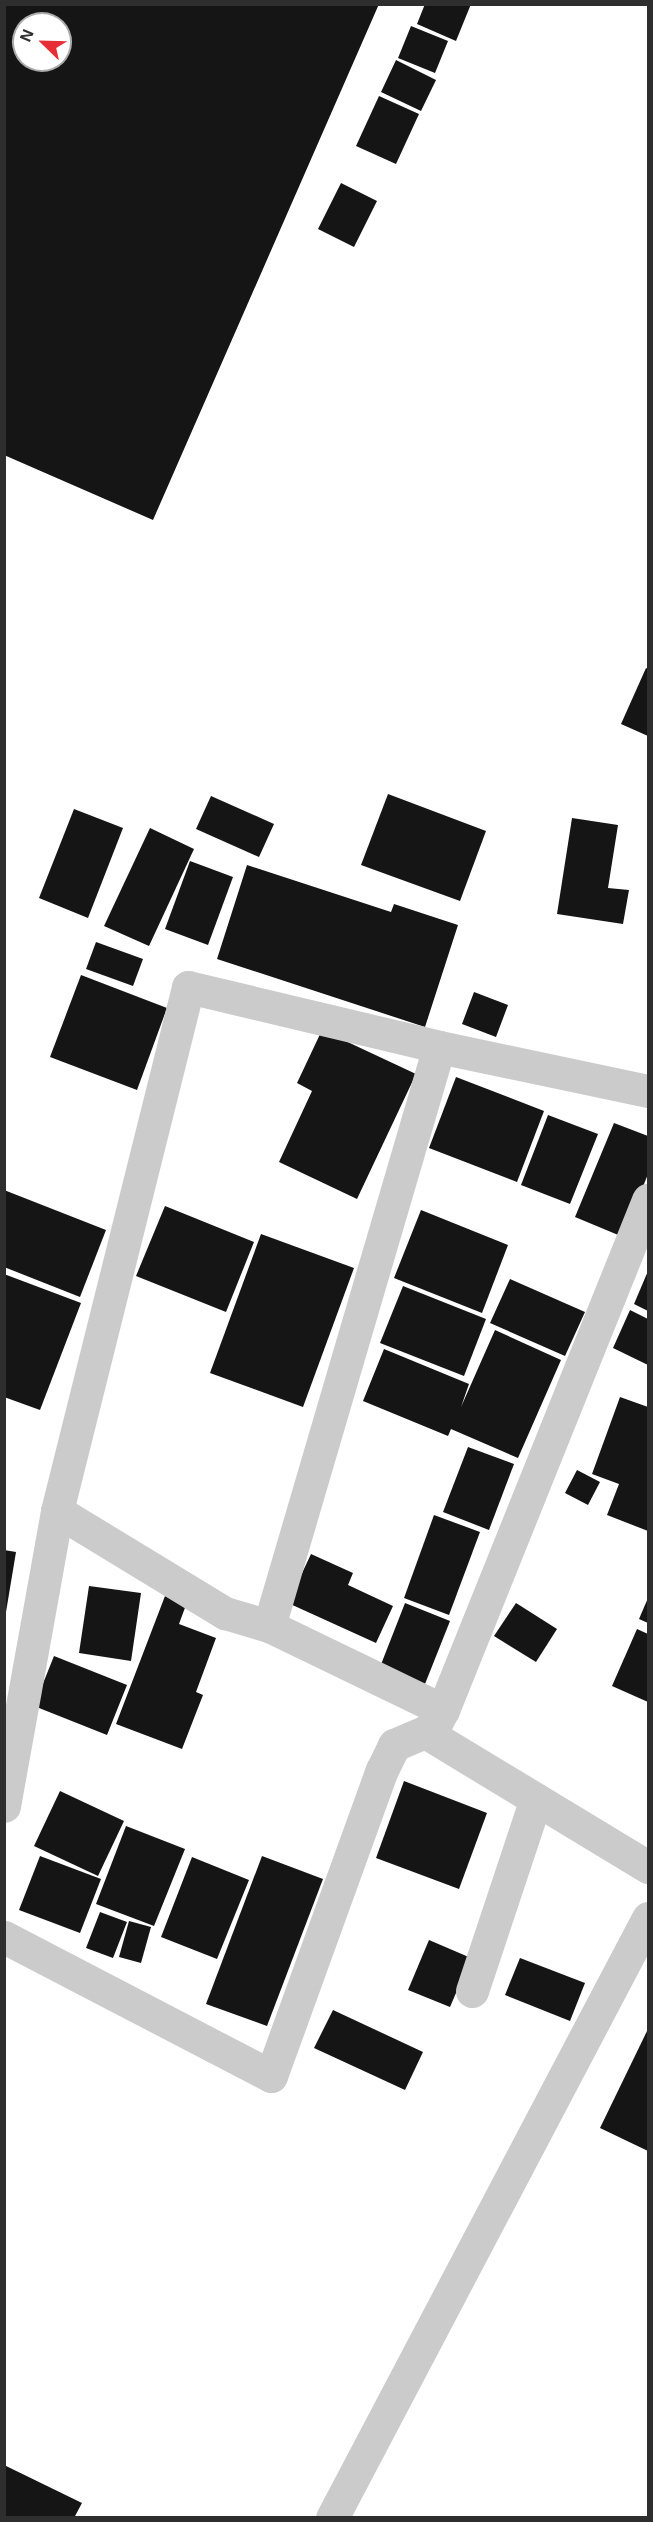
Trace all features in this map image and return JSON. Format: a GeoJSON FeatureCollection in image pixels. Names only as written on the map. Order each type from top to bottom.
{"type":"FeatureCollection","features":[{"type":"Feature","properties":{"kind":"street"},"geometry":{"type":"LineString","coordinates":[[4,1806],[57,1511],[188,987],[439,1047],[648,1091]]}},
{"type":"Feature","properties":{"kind":"street"},"geometry":{"type":"LineString","coordinates":[[269,1626],[439,1047]]}},
{"type":"Feature","properties":{"kind":"street"},"geometry":{"type":"LineString","coordinates":[[4,1937],[271,2076],[382,1770],[394,1745],[434,1721],[648,1200]]}},
{"type":"Feature","properties":{"kind":"street"},"geometry":{"type":"LineString","coordinates":[[57,1511],[225,1612],[269,1626],[434,1721],[536,1799],[648,1867]]}},
{"type":"Feature","properties":{"kind":"street"},"geometry":{"type":"LineString","coordinates":[[472,1991],[536,1799]]}},
{"type":"Feature","properties":{"kind":"street"},"geometry":{"type":"LineString","coordinates":[[332,2517],[648,1918]]}},
{"type":"Feature","properties":{"kind":"building"},"geometry":{"type":"Polygon","coordinates":[[[4,4],[379,4],[153,520],[4,455],[4,4]]]}},
{"type":"Feature","properties":{"kind":"building"},"geometry":{"type":"Polygon","coordinates":[[[425,4],[471,4],[456,41],[417,24],[425,4]]]}},
{"type":"Feature","properties":{"kind":"building"},"geometry":{"type":"Polygon","coordinates":[[[411,26],[448,41],[435,73],[398,58],[411,26]]]}},
{"type":"Feature","properties":{"kind":"building"},"geometry":{"type":"Polygon","coordinates":[[[396,60],[436,80],[421,111],[381,92],[396,60]]]}},
{"type":"Feature","properties":{"kind":"building"},"geometry":{"type":"Polygon","coordinates":[[[379,96],[419,114],[396,164],[356,146],[379,96]]]}},
{"type":"Feature","properties":{"kind":"building"},"geometry":{"type":"Polygon","coordinates":[[[341,183],[377,201],[354,247],[318,229],[341,183]]]}},
{"type":"Feature","properties":{"kind":"building"},"geometry":{"type":"Polygon","coordinates":[[[646,668],[648,669],[648,736],[621,724],[646,668]]]}},
{"type":"Feature","properties":{"kind":"building"},"geometry":{"type":"Polygon","coordinates":[[[388,794],[486,831],[460,901],[361,865],[388,794]]]}},
{"type":"Feature","properties":{"kind":"building"},"geometry":{"type":"Polygon","coordinates":[[[211,796],[274,824],[259,857],[196,829],[211,796]]]}},
{"type":"Feature","properties":{"kind":"building"},"geometry":{"type":"Polygon","coordinates":[[[74,809],[123,828],[88,918],[39,898],[74,809]]]}},
{"type":"Feature","properties":{"kind":"building"},"geometry":{"type":"Polygon","coordinates":[[[572,818],[618,825],[608,888],[629,890],[623,924],[557,914],[572,818]]]}},
{"type":"Feature","properties":{"kind":"building"},"geometry":{"type":"Polygon","coordinates":[[[150,828],[194,849],[149,946],[104,926],[150,828]]]}},
{"type":"Feature","properties":{"kind":"building"},"geometry":{"type":"Polygon","coordinates":[[[190,861],[233,877],[208,945],[165,929],[190,861]]]}},
{"type":"Feature","properties":{"kind":"building"},"geometry":{"type":"Polygon","coordinates":[[[247,865],[391,912],[394,904],[458,925],[425,1027],[217,959],[247,865]]]}},
{"type":"Feature","properties":{"kind":"building"},"geometry":{"type":"Polygon","coordinates":[[[96,942],[143,959],[133,986],[86,969],[96,942]]]}},
{"type":"Feature","properties":{"kind":"building"},"geometry":{"type":"Polygon","coordinates":[[[81,975],[167,1008],[137,1090],[50,1057],[81,975]]]}},
{"type":"Feature","properties":{"kind":"building"},"geometry":{"type":"Polygon","coordinates":[[[474,992],[508,1005],[496,1037],[462,1024],[474,992]]]}},
{"type":"Feature","properties":{"kind":"building"},"geometry":{"type":"Polygon","coordinates":[[[322,1030],[416,1074],[357,1199],[279,1162],[312,1091],[297,1083],[322,1030]]]}},
{"type":"Feature","properties":{"kind":"building"},"geometry":{"type":"Polygon","coordinates":[[[456,1077],[544,1111],[517,1182],[429,1148],[456,1077]]]}},
{"type":"Feature","properties":{"kind":"building"},"geometry":{"type":"Polygon","coordinates":[[[548,1115],[598,1134],[570,1204],[521,1185],[548,1115]]]}},
{"type":"Feature","properties":{"kind":"building"},"geometry":{"type":"Polygon","coordinates":[[[614,1123],[648,1136],[648,1174],[623,1237],[575,1217],[614,1123]]]}},
{"type":"Feature","properties":{"kind":"building"},"geometry":{"type":"Polygon","coordinates":[[[4,1190],[106,1230],[80,1297],[4,1267],[4,1190]]]}},
{"type":"Feature","properties":{"kind":"building"},"geometry":{"type":"Polygon","coordinates":[[[165,1206],[254,1242],[226,1312],[136,1276],[165,1206]]]}},
{"type":"Feature","properties":{"kind":"building"},"geometry":{"type":"Polygon","coordinates":[[[421,1210],[508,1245],[482,1313],[394,1278],[421,1210]]]}},
{"type":"Feature","properties":{"kind":"building"},"geometry":{"type":"Polygon","coordinates":[[[261,1234],[354,1268],[303,1407],[210,1373],[261,1234]]]}},
{"type":"Feature","properties":{"kind":"building"},"geometry":{"type":"Polygon","coordinates":[[[648,1271],[648,1311],[634,1304],[648,1271]]]}},
{"type":"Feature","properties":{"kind":"building"},"geometry":{"type":"Polygon","coordinates":[[[4,1274],[81,1303],[40,1410],[4,1397],[4,1274]]]}},
{"type":"Feature","properties":{"kind":"building"},"geometry":{"type":"Polygon","coordinates":[[[510,1279],[585,1312],[565,1356],[490,1323],[510,1279]]]}},
{"type":"Feature","properties":{"kind":"building"},"geometry":{"type":"Polygon","coordinates":[[[403,1286],[486,1319],[464,1376],[380,1343],[403,1286]]]}},
{"type":"Feature","properties":{"kind":"building"},"geometry":{"type":"Polygon","coordinates":[[[630,1310],[648,1319],[648,1365],[613,1348],[630,1310]]]}},
{"type":"Feature","properties":{"kind":"building"},"geometry":{"type":"Polygon","coordinates":[[[495,1330],[561,1360],[518,1458],[451,1429],[448,1436],[363,1401],[384,1349],[469,1384],[461,1407],[495,1330]]]}},
{"type":"Feature","properties":{"kind":"building"},"geometry":{"type":"Polygon","coordinates":[[[620,1397],[648,1407],[648,1531],[607,1515],[619,1484],[592,1474],[620,1397]]]}},
{"type":"Feature","properties":{"kind":"building"},"geometry":{"type":"Polygon","coordinates":[[[468,1447],[514,1464],[489,1530],[443,1512],[468,1447]]]}},
{"type":"Feature","properties":{"kind":"building"},"geometry":{"type":"Polygon","coordinates":[[[577,1470],[600,1482],[588,1505],[565,1493],[577,1470]]]}},
{"type":"Feature","properties":{"kind":"building"},"geometry":{"type":"Polygon","coordinates":[[[434,1515],[480,1532],[449,1615],[404,1598],[434,1515]]]}},
{"type":"Feature","properties":{"kind":"building"},"geometry":{"type":"Polygon","coordinates":[[[4,1550],[16,1552],[6,1612],[4,1611],[4,1550]]]}},
{"type":"Feature","properties":{"kind":"building"},"geometry":{"type":"Polygon","coordinates":[[[311,1554],[353,1573],[348,1585],[393,1606],[376,1643],[288,1603],[311,1554]]]}},
{"type":"Feature","properties":{"kind":"building"},"geometry":{"type":"Polygon","coordinates":[[[89,1586],[141,1593],[131,1661],[79,1653],[89,1586]]]}},
{"type":"Feature","properties":{"kind":"building"},"geometry":{"type":"Polygon","coordinates":[[[165,1596],[186,1605],[179,1624],[216,1638],[196,1692],[203,1695],[182,1749],[116,1724],[165,1596]]]}},
{"type":"Feature","properties":{"kind":"building"},"geometry":{"type":"Polygon","coordinates":[[[648,1598],[648,1623],[639,1619],[648,1598]]]}},
{"type":"Feature","properties":{"kind":"building"},"geometry":{"type":"Polygon","coordinates":[[[405,1603],[450,1621],[425,1684],[380,1667],[405,1603]]]}},
{"type":"Feature","properties":{"kind":"building"},"geometry":{"type":"Polygon","coordinates":[[[516,1603],[557,1629],[536,1662],[494,1636],[516,1603]]]}},
{"type":"Feature","properties":{"kind":"building"},"geometry":{"type":"Polygon","coordinates":[[[637,1629],[648,1634],[648,1702],[612,1686],[637,1629]]]}},
{"type":"Feature","properties":{"kind":"building"},"geometry":{"type":"Polygon","coordinates":[[[54,1656],[127,1685],[107,1735],[34,1706],[54,1656]]]}},
{"type":"Feature","properties":{"kind":"building"},"geometry":{"type":"Polygon","coordinates":[[[404,1781],[487,1813],[459,1889],[376,1858],[404,1781]]]}},
{"type":"Feature","properties":{"kind":"building"},"geometry":{"type":"Polygon","coordinates":[[[60,1791],[124,1821],[98,1876],[34,1846],[60,1791]]]}},
{"type":"Feature","properties":{"kind":"building"},"geometry":{"type":"Polygon","coordinates":[[[126,1826],[185,1849],[154,1926],[96,1904],[126,1826]]]}},
{"type":"Feature","properties":{"kind":"building"},"geometry":{"type":"Polygon","coordinates":[[[40,1856],[101,1879],[80,1933],[19,1910],[40,1856]]]}},
{"type":"Feature","properties":{"kind":"building"},"geometry":{"type":"Polygon","coordinates":[[[262,1856],[323,1879],[267,2026],[206,2004],[262,1856]]]}},
{"type":"Feature","properties":{"kind":"building"},"geometry":{"type":"Polygon","coordinates":[[[192,1857],[249,1880],[217,1959],[161,1937],[192,1857]]]}},
{"type":"Feature","properties":{"kind":"building"},"geometry":{"type":"Polygon","coordinates":[[[100,1912],[127,1922],[113,1958],[86,1948],[100,1912]]]}},
{"type":"Feature","properties":{"kind":"building"},"geometry":{"type":"Polygon","coordinates":[[[129,1921],[151,1927],[141,1963],[119,1957],[129,1921]]]}},
{"type":"Feature","properties":{"kind":"building"},"geometry":{"type":"Polygon","coordinates":[[[429,1940],[471,1958],[450,2007],[408,1990],[429,1940]]]}},
{"type":"Feature","properties":{"kind":"building"},"geometry":{"type":"Polygon","coordinates":[[[520,1958],[585,1983],[570,2021],[505,1995],[520,1958]]]}},
{"type":"Feature","properties":{"kind":"building"},"geometry":{"type":"Polygon","coordinates":[[[333,2010],[423,2052],[405,2090],[314,2048],[333,2010]]]}},
{"type":"Feature","properties":{"kind":"building"},"geometry":{"type":"Polygon","coordinates":[[[648,2029],[648,2151],[600,2128],[648,2029]]]}},
{"type":"Feature","properties":{"kind":"building"},"geometry":{"type":"Polygon","coordinates":[[[4,2465],[82,2503],[74,2518],[4,2518],[4,2465]]]}}]}
